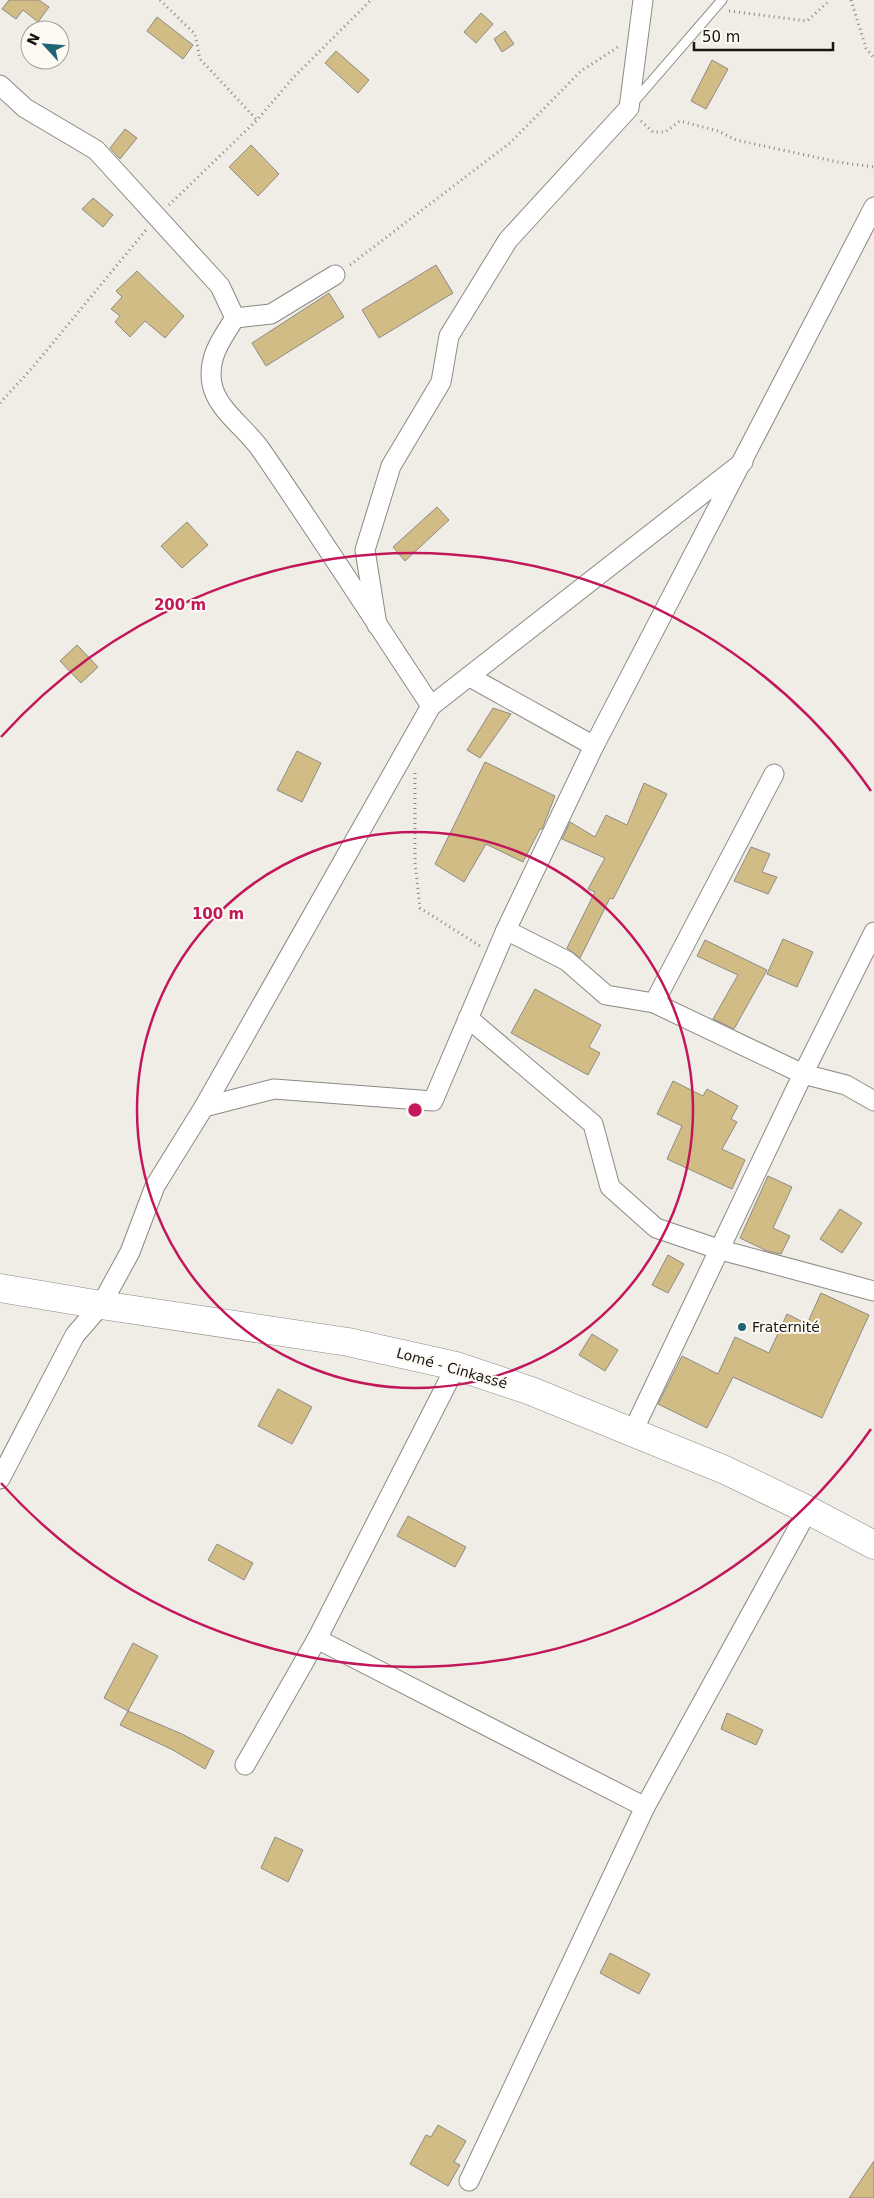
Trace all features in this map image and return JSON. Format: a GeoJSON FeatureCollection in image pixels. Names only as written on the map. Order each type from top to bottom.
{"type":"FeatureCollection","features":[{"type":"Feature","properties":{"kind":"highway","name":"Lomé - Cinkassé"},"geometry":{"type":"LineString","coordinates":[[0,1288],[348,1342],[456,1366],[531,1391],[725,1470],[808,1510],[874,1546]]}},
{"type":"Feature","properties":{"kind":"street"},"geometry":{"type":"LineString","coordinates":[[377,625],[365,550],[391,466],[441,382],[449,336],[508,240],[629,108],[643,0]]}},
{"type":"Feature","properties":{"kind":"street"},"geometry":{"type":"LineString","coordinates":[[0,85],[25,108],[96,150],[220,286],[235,318]]}},
{"type":"Feature","properties":{"kind":"street"},"geometry":{"type":"LineString","coordinates":[[204,1107],[274,1090],[433,1101],[506,930],[594,746],[743,462],[784,376],[874,207]]}},
{"type":"Feature","properties":{"kind":"street"},"geometry":{"type":"LineString","coordinates":[[235,318],[271,314],[335,276]]}},
{"type":"Feature","properties":{"kind":"street"},"geometry":{"type":"LineString","coordinates":[[235,318],[219,343],[210,367],[216,398],[259,447],[431,706]]}},
{"type":"Feature","properties":{"kind":"street"},"geometry":{"type":"LineString","coordinates":[[0,1479],[75,1335],[101,1305],[130,1252],[155,1186],[204,1107],[431,706],[743,462]]}},
{"type":"Feature","properties":{"kind":"street"},"geometry":{"type":"LineString","coordinates":[[470,677],[594,746]]}},
{"type":"Feature","properties":{"kind":"street"},"geometry":{"type":"LineString","coordinates":[[654,1003],[774,774]]}},
{"type":"Feature","properties":{"kind":"street"},"geometry":{"type":"LineString","coordinates":[[506,930],[567,961],[606,994],[654,1003],[803,1074],[846,1085],[874,1101]]}},
{"type":"Feature","properties":{"kind":"street"},"geometry":{"type":"LineString","coordinates":[[633,1431],[721,1250],[803,1074],[874,932]]}},
{"type":"Feature","properties":{"kind":"street"},"geometry":{"type":"LineString","coordinates":[[468,1018],[593,1124],[610,1187],[656,1228],[721,1250],[874,1291]]}},
{"type":"Feature","properties":{"kind":"street"},"geometry":{"type":"LineString","coordinates":[[245,1765],[317,1639],[456,1366]]}},
{"type":"Feature","properties":{"kind":"street"},"geometry":{"type":"LineString","coordinates":[[469,2181],[645,1807],[808,1510]]}},
{"type":"Feature","properties":{"kind":"street"},"geometry":{"type":"LineString","coordinates":[[317,1639],[645,1807]]}},
{"type":"Feature","properties":{"kind":"lane"},"geometry":{"type":"LineString","coordinates":[[629,108],[716,10],[722,0]]}},
{"type":"Feature","properties":{"kind":"path"},"geometry":{"type":"LineString","coordinates":[[160,0],[196,34],[200,59],[257,120]]}},
{"type":"Feature","properties":{"kind":"path"},"geometry":{"type":"LineString","coordinates":[[0,403],[33,367],[158,216],[257,120],[293,78],[371,0]]}},
{"type":"Feature","properties":{"kind":"path"},"geometry":{"type":"LineString","coordinates":[[716,10],[807,21],[830,0]]}},
{"type":"Feature","properties":{"kind":"path"},"geometry":{"type":"LineString","coordinates":[[851,0],[866,48],[874,58]]}},
{"type":"Feature","properties":{"kind":"path"},"geometry":{"type":"LineString","coordinates":[[335,276],[510,143],[581,71],[638,34]]}},
{"type":"Feature","properties":{"kind":"path"},"geometry":{"type":"LineString","coordinates":[[629,108],[653,132],[665,132],[680,122],[718,131],[736,140],[838,162],[874,167]]}},
{"type":"Feature","properties":{"kind":"path"},"geometry":{"type":"LineString","coordinates":[[415,773],[415,863],[420,908],[496,955]]}},
{"type":"Feature","properties":{"kind":"building"},"geometry":{"type":"Polygon","coordinates":[[[9,0],[39,0],[49,7],[39,20],[36,20],[23,10],[16,19],[2,9],[9,0]]]}},
{"type":"Feature","properties":{"kind":"building"},"geometry":{"type":"Polygon","coordinates":[[[481,13],[493,24],[476,43],[464,32],[481,13]]]}},
{"type":"Feature","properties":{"kind":"building"},"geometry":{"type":"Polygon","coordinates":[[[157,17],[193,45],[183,59],[147,31],[157,17]]]}},
{"type":"Feature","properties":{"kind":"building"},"geometry":{"type":"Polygon","coordinates":[[[505,31],[514,44],[502,52],[494,39],[505,31]]]}},
{"type":"Feature","properties":{"kind":"building"},"geometry":{"type":"Polygon","coordinates":[[[336,51],[369,80],[358,93],[325,63],[336,51]]]}},
{"type":"Feature","properties":{"kind":"building"},"geometry":{"type":"Polygon","coordinates":[[[712,60],[728,69],[706,109],[691,101],[712,60]]]}},
{"type":"Feature","properties":{"kind":"building"},"geometry":{"type":"Polygon","coordinates":[[[125,129],[137,138],[120,159],[110,148],[125,129]]]}},
{"type":"Feature","properties":{"kind":"building"},"geometry":{"type":"Polygon","coordinates":[[[251,145],[279,174],[258,196],[229,167],[251,145]]]}},
{"type":"Feature","properties":{"kind":"building"},"geometry":{"type":"Polygon","coordinates":[[[93,198],[113,215],[103,227],[82,209],[93,198]]]}},
{"type":"Feature","properties":{"kind":"building"},"geometry":{"type":"Polygon","coordinates":[[[436,265],[453,293],[379,338],[362,310],[436,265]]]}},
{"type":"Feature","properties":{"kind":"building"},"geometry":{"type":"Polygon","coordinates":[[[137,271],[184,316],[165,338],[145,321],[130,337],[115,322],[120,316],[111,309],[122,297],[116,291],[137,271]]]}},
{"type":"Feature","properties":{"kind":"building"},"geometry":{"type":"Polygon","coordinates":[[[329,293],[344,317],[266,366],[252,343],[329,293]]]}},
{"type":"Feature","properties":{"kind":"building"},"geometry":{"type":"Polygon","coordinates":[[[437,507],[449,520],[405,561],[393,547],[437,507]]]}},
{"type":"Feature","properties":{"kind":"building"},"geometry":{"type":"Polygon","coordinates":[[[187,522],[208,545],[182,568],[161,546],[187,522]]]}},
{"type":"Feature","properties":{"kind":"building"},"geometry":{"type":"Polygon","coordinates":[[[77,645],[98,667],[81,683],[60,661],[77,645]]]}},
{"type":"Feature","properties":{"kind":"building"},"geometry":{"type":"Polygon","coordinates":[[[493,708],[511,714],[480,758],[467,750],[493,708]]]}},
{"type":"Feature","properties":{"kind":"building"},"geometry":{"type":"Polygon","coordinates":[[[297,751],[321,763],[302,802],[277,790],[297,751]]]}},
{"type":"Feature","properties":{"kind":"building"},"geometry":{"type":"Polygon","coordinates":[[[485,762],[555,796],[542,829],[540,829],[523,862],[486,844],[464,882],[435,864],[485,762]]]}},
{"type":"Feature","properties":{"kind":"building"},"geometry":{"type":"Polygon","coordinates":[[[644,783],[667,794],[613,899],[610,898],[580,958],[567,948],[595,892],[588,889],[605,858],[562,839],[570,822],[595,837],[606,815],[627,825],[644,783]]]}},
{"type":"Feature","properties":{"kind":"building"},"geometry":{"type":"Polygon","coordinates":[[[751,847],[770,854],[762,872],[777,877],[768,894],[734,881],[751,847]]]}},
{"type":"Feature","properties":{"kind":"building"},"geometry":{"type":"Polygon","coordinates":[[[783,939],[813,952],[797,987],[767,974],[783,939]]]}},
{"type":"Feature","properties":{"kind":"building"},"geometry":{"type":"Polygon","coordinates":[[[705,940],[767,970],[734,1029],[713,1019],[738,975],[697,956],[705,940]]]}},
{"type":"Feature","properties":{"kind":"building"},"geometry":{"type":"Polygon","coordinates":[[[535,989],[601,1025],[589,1047],[600,1053],[588,1075],[511,1033],[535,989]]]}},
{"type":"Feature","properties":{"kind":"building"},"geometry":{"type":"Polygon","coordinates":[[[673,1081],[703,1096],[707,1089],[738,1106],[731,1119],[737,1122],[722,1149],[745,1160],[732,1189],[667,1159],[682,1126],[657,1114],[673,1081]]]}},
{"type":"Feature","properties":{"kind":"building"},"geometry":{"type":"Polygon","coordinates":[[[768,1176],[792,1187],[773,1228],[790,1236],[781,1254],[767,1251],[740,1238],[768,1176]]]}},
{"type":"Feature","properties":{"kind":"building"},"geometry":{"type":"Polygon","coordinates":[[[840,1209],[862,1223],[842,1253],[820,1239],[840,1209]]]}},
{"type":"Feature","properties":{"kind":"building"},"geometry":{"type":"Polygon","coordinates":[[[668,1255],[684,1264],[668,1293],[652,1285],[668,1255]]]}},
{"type":"Feature","properties":{"kind":"building"},"geometry":{"type":"Polygon","coordinates":[[[821,1293],[869,1315],[822,1418],[733,1377],[707,1428],[658,1404],[682,1356],[718,1374],[735,1337],[769,1353],[787,1314],[807,1324],[821,1293]]]}},
{"type":"Feature","properties":{"kind":"building"},"geometry":{"type":"Polygon","coordinates":[[[592,1334],[618,1350],[605,1371],[579,1355],[592,1334]]]}},
{"type":"Feature","properties":{"kind":"building"},"geometry":{"type":"Polygon","coordinates":[[[278,1389],[312,1407],[292,1444],[258,1426],[278,1389]]]}},
{"type":"Feature","properties":{"kind":"building"},"geometry":{"type":"Polygon","coordinates":[[[408,1516],[466,1547],[455,1567],[397,1536],[408,1516]]]}},
{"type":"Feature","properties":{"kind":"building"},"geometry":{"type":"Polygon","coordinates":[[[217,1544],[253,1563],[244,1580],[208,1560],[217,1544]]]}},
{"type":"Feature","properties":{"kind":"building"},"geometry":{"type":"Polygon","coordinates":[[[133,1643],[158,1656],[128,1711],[104,1698],[133,1643]]]}},
{"type":"Feature","properties":{"kind":"building"},"geometry":{"type":"Polygon","coordinates":[[[128,1711],[182,1734],[214,1751],[205,1769],[173,1750],[120,1725],[128,1711]]]}},
{"type":"Feature","properties":{"kind":"building"},"geometry":{"type":"Polygon","coordinates":[[[727,1713],[763,1730],[756,1745],[721,1729],[727,1713]]]}},
{"type":"Feature","properties":{"kind":"building"},"geometry":{"type":"Polygon","coordinates":[[[275,1837],[303,1850],[288,1882],[261,1868],[275,1837]]]}},
{"type":"Feature","properties":{"kind":"building"},"geometry":{"type":"Polygon","coordinates":[[[610,1953],[650,1974],[639,1994],[600,1973],[610,1953]]]}},
{"type":"Feature","properties":{"kind":"building"},"geometry":{"type":"Polygon","coordinates":[[[438,2125],[466,2141],[454,2162],[460,2165],[448,2186],[410,2164],[426,2135],[431,2137],[438,2125]]]}},
{"type":"Feature","properties":{"kind":"building"},"geometry":{"type":"Polygon","coordinates":[[[874,2161],[874,2198],[849,2198],[874,2161]]]}},
{"type":"Feature","properties":{"kind":"place","name":"Fraternité"},"geometry":{"type":"Point","coordinates":[742,1327]}}]}
